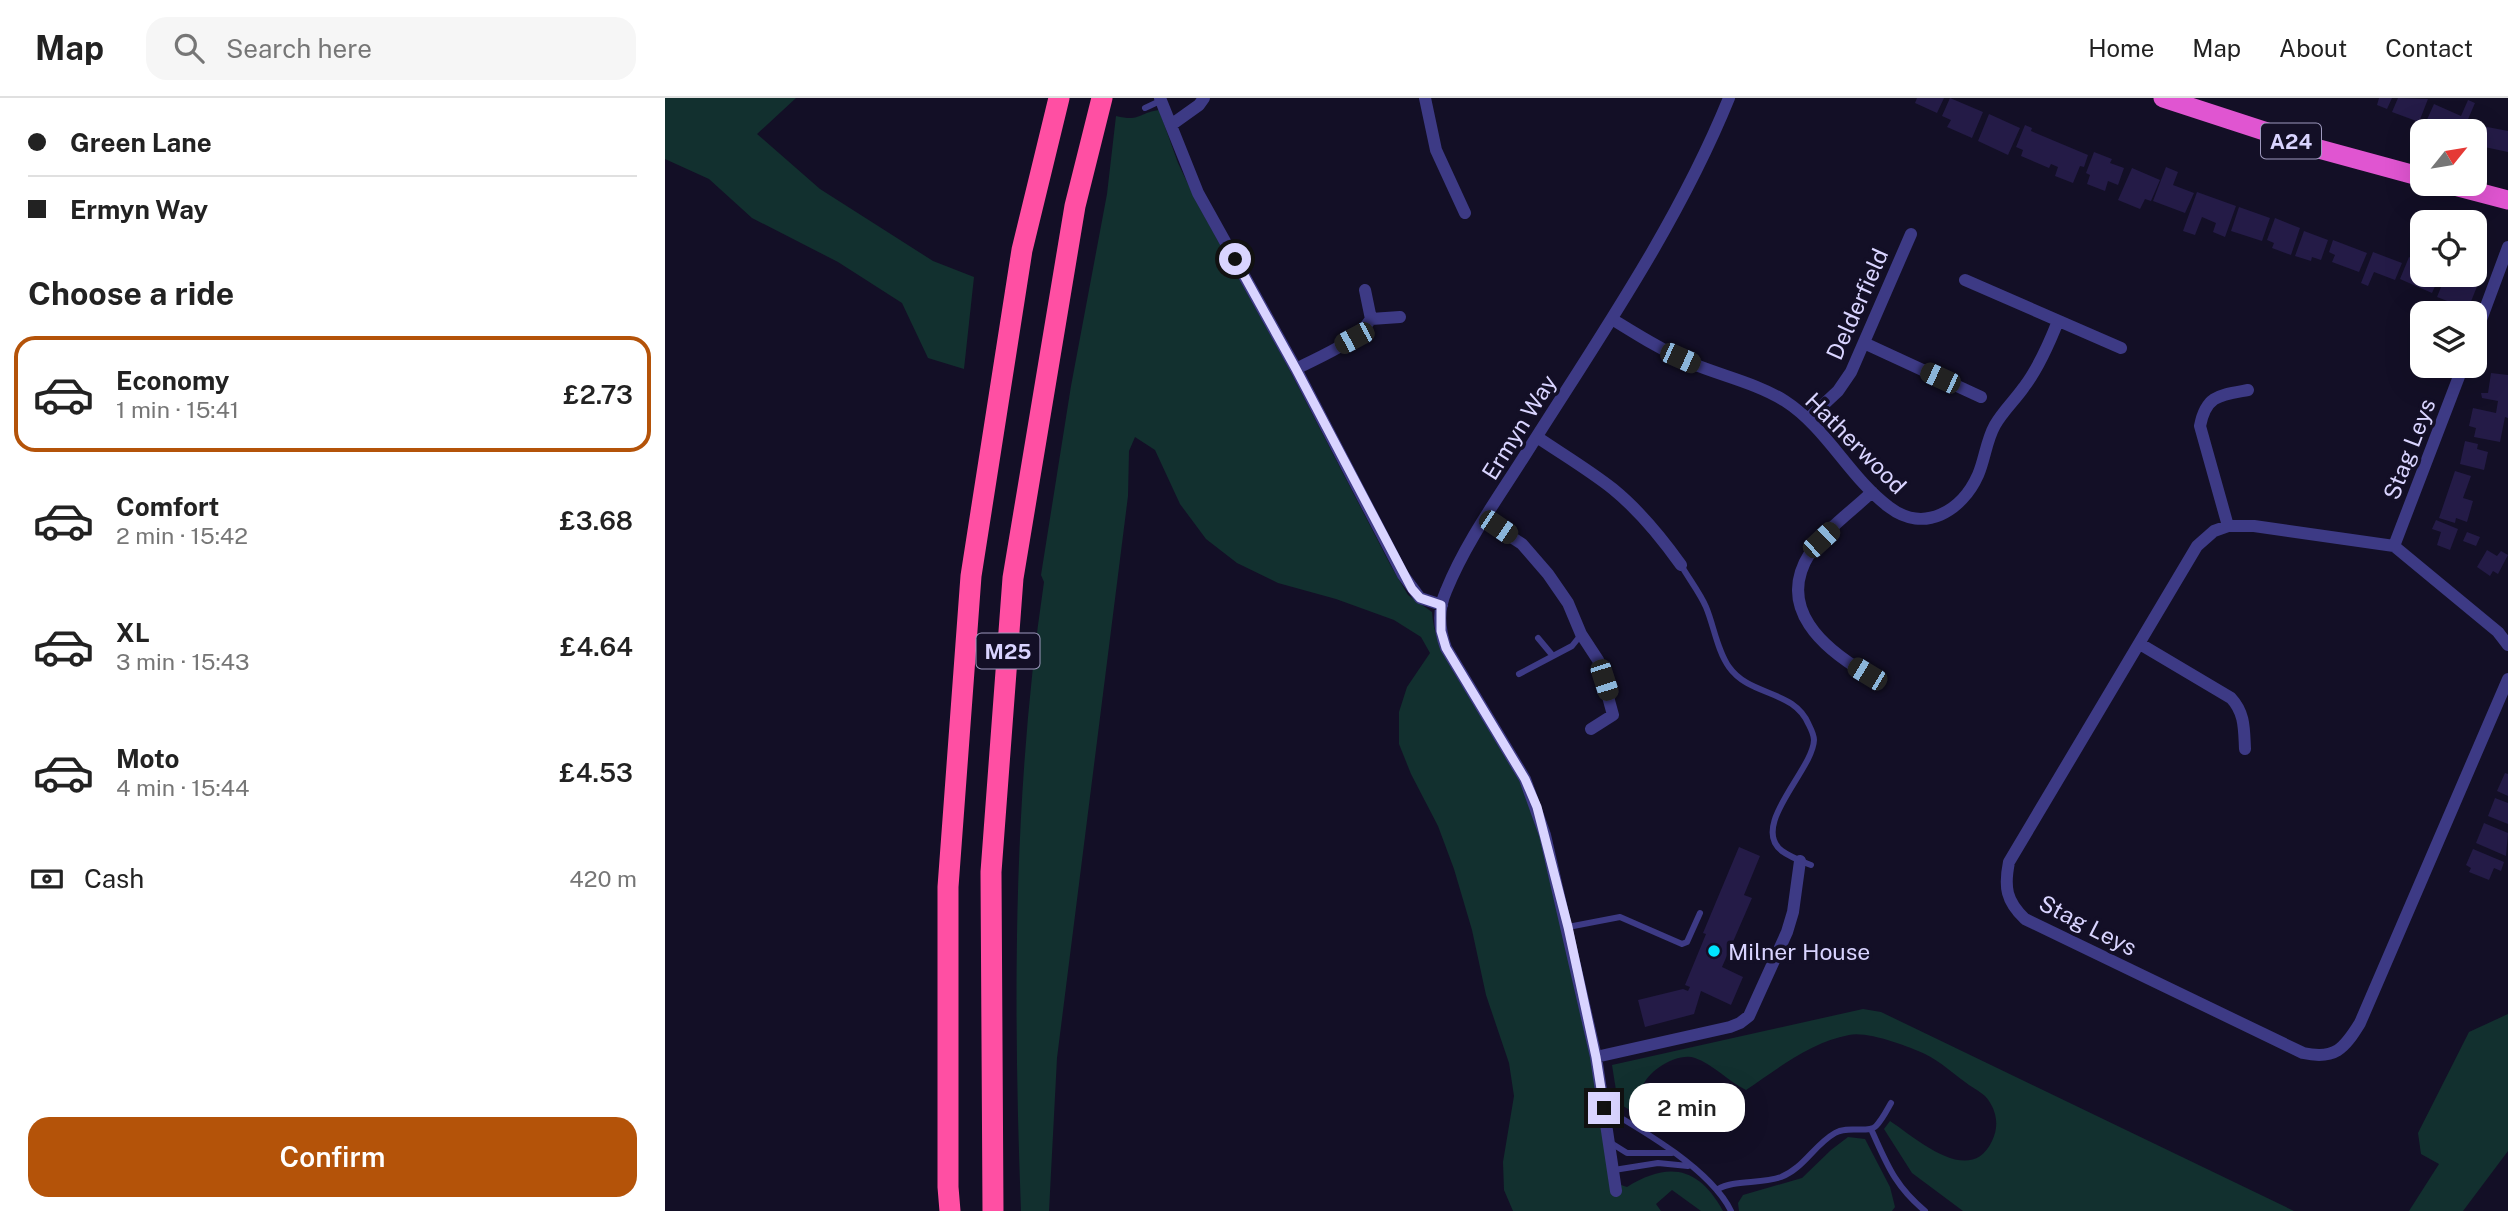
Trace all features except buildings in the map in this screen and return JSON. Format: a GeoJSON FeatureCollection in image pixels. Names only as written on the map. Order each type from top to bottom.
{"type":"FeatureCollection","features":[{"type":"Feature","properties":{"kind":"highway","name":"M25"},"geometry":{"type":"LineString","coordinates":[[950,1211],[948,887],[971,576],[1021,250],[1059,98]]}},
{"type":"Feature","properties":{"kind":"highway","name":"M25"},"geometry":{"type":"LineString","coordinates":[[993,1211],[991,872],[1013,579],[1075,206],[1102,98]]}},
{"type":"Feature","properties":{"kind":"highway","name":"A24"},"geometry":{"type":"LineString","coordinates":[[2162,98],[2209,106],[2319,149],[2410,174]]}},
{"type":"Feature","properties":{"kind":"highway"},"geometry":{"type":"LineString","coordinates":[[2487,194],[2508,200]]}},
{"type":"Feature","properties":{"kind":"street"},"geometry":{"type":"LineString","coordinates":[[1171,125],[1199,105],[1204,98]]}},
{"type":"Feature","properties":{"kind":"street"},"geometry":{"type":"LineString","coordinates":[[1425,98],[1436,150],[1465,213]]}},
{"type":"Feature","properties":{"kind":"street","name":"Ermyn Way"},"geometry":{"type":"LineString","coordinates":[[1616,1191],[1611,1143],[1596,1057],[1545,835],[1531,794],[1446,648],[1441,631],[1441,605],[1460,562],[1612,319],[1677,207],[1715,134],[1729,98]]}},
{"type":"Feature","properties":{"kind":"street"},"geometry":{"type":"LineString","coordinates":[[1160,100],[1198,193],[1296,369],[1412,589],[1420,598],[1441,605]]}},
{"type":"Feature","properties":{"kind":"street","name":"Delderfield"},"geometry":{"type":"LineString","coordinates":[[1808,419],[1838,391],[1851,372],[1911,234]]}},
{"type":"Feature","properties":{"kind":"street"},"geometry":{"type":"LineString","coordinates":[[2487,304],[2508,247]]}},
{"type":"Feature","properties":{"kind":"street"},"geometry":{"type":"LineString","coordinates":[[1965,281],[2122,348]]}},
{"type":"Feature","properties":{"kind":"street"},"geometry":{"type":"LineString","coordinates":[[1296,369],[1363,331],[1371,318],[1365,290]]}},
{"type":"Feature","properties":{"kind":"street"},"geometry":{"type":"LineString","coordinates":[[1371,318],[1400,317]]}},
{"type":"Feature","properties":{"kind":"street","name":"Hatherwood"},"geometry":{"type":"LineString","coordinates":[[1612,319],[1667,352],[1763,390],[1785,402],[1808,419],[1889,508],[1916,520],[1932,520],[1960,501],[1978,475],[1994,426],[2034,373],[2058,321]]}},
{"type":"Feature","properties":{"kind":"street"},"geometry":{"type":"LineString","coordinates":[[1864,343],[1982,397]]}},
{"type":"Feature","properties":{"kind":"street","name":"Stag Leys"},"geometry":{"type":"LineString","coordinates":[[2394,546],[2458,378]]}},
{"type":"Feature","properties":{"kind":"street"},"geometry":{"type":"LineString","coordinates":[[2248,390],[2219,395],[2202,414],[2200,426],[2228,526],[2254,526],[2394,546],[2498,632],[2508,645]]}},
{"type":"Feature","properties":{"kind":"street"},"geometry":{"type":"LineString","coordinates":[[1537,437],[1631,505],[1658,534],[1681,565]]}},
{"type":"Feature","properties":{"kind":"street"},"geometry":{"type":"LineString","coordinates":[[1867,674],[1835,654],[1815,635],[1805,620],[1799,601],[1799,580],[1809,554],[1872,492]]}},
{"type":"Feature","properties":{"kind":"street"},"geometry":{"type":"LineString","coordinates":[[1485,520],[1531,553],[1567,603],[1581,634],[1598,660],[1613,715],[1591,729]]}},
{"type":"Feature","properties":{"kind":"street","name":"Stag Leys"},"geometry":{"type":"LineString","coordinates":[[2228,526],[2214,531],[2197,546],[2009,862],[2005,888],[2008,898],[2025,919],[2303,1053],[2320,1057],[2333,1054],[2343,1046],[2360,1023],[2508,679]]}},
{"type":"Feature","properties":{"kind":"street"},"geometry":{"type":"LineString","coordinates":[[2140,644],[2231,698],[2243,717],[2245,749]]}},
{"type":"Feature","properties":{"kind":"street"},"geometry":{"type":"LineString","coordinates":[[1596,1057],[1730,1027],[1749,1016],[1787,932],[1805,863]]}},
{"type":"Feature","properties":{"kind":"lane"},"geometry":{"type":"LineString","coordinates":[[1145,108],[1160,100]]}},
{"type":"Feature","properties":{"kind":"lane"},"geometry":{"type":"LineString","coordinates":[[1681,565],[1705,604],[1720,650],[1729,667],[1741,680],[1796,706],[1808,722],[1814,740],[1807,760],[1774,818],[1772,831],[1773,840],[1780,850],[1805,863]]}},
{"type":"Feature","properties":{"kind":"lane"},"geometry":{"type":"LineString","coordinates":[[1519,674],[1572,646],[1581,634]]}},
{"type":"Feature","properties":{"kind":"lane"},"geometry":{"type":"LineString","coordinates":[[1538,638],[1553,656]]}},
{"type":"Feature","properties":{"kind":"lane"},"geometry":{"type":"LineString","coordinates":[[1568,927],[1620,916],[1682,944],[1687,942],[1700,912]]}},
{"type":"Feature","properties":{"kind":"lane"},"geometry":{"type":"LineString","coordinates":[[1718,1189],[1726,1184],[1753,1183],[1784,1175],[1798,1167],[1835,1133],[1853,1127],[1871,1129],[1876,1126],[1891,1103]]}},
{"type":"Feature","properties":{"kind":"lane"},"geometry":{"type":"LineString","coordinates":[[1604,1108],[1654,1138],[1709,1179],[1731,1211]]}},
{"type":"Feature","properties":{"kind":"lane"},"geometry":{"type":"LineString","coordinates":[[1871,1129],[1895,1180],[1925,1211]]}},
{"type":"Feature","properties":{"kind":"lane"},"geometry":{"type":"LineString","coordinates":[[1611,1143],[1627,1153],[1673,1153]]}},
{"type":"Feature","properties":{"kind":"lane"},"geometry":{"type":"LineString","coordinates":[[1614,1170],[1658,1163],[1690,1166]]}},
{"type":"Feature","properties":{"kind":"green space"},"geometry":{"type":"Polygon","coordinates":[[[665,98],[796,98],[757,134],[820,189],[933,261],[974,277],[964,369],[928,358],[902,303],[838,262],[752,218],[709,179],[665,159],[665,98]]]}},
{"type":"Feature","properties":{"kind":"green space"},"geometry":{"type":"Polygon","coordinates":[[[1159,110],[1178,163],[1198,205],[1287,365],[1391,566],[1408,595],[1432,612],[1437,638],[1448,663],[1532,803],[1594,1069],[1609,1181],[1627,1187],[1656,1174],[1682,1173],[1704,1185],[1723,1211],[1701,1211],[1672,1190],[1656,1204],[1661,1211],[1513,1211],[1504,1190],[1503,1162],[1514,1096],[1509,1063],[1486,995],[1472,930],[1454,869],[1438,826],[1399,744],[1399,712],[1407,687],[1430,653],[1421,637],[1394,620],[1336,599],[1278,583],[1237,563],[1206,539],[1180,504],[1155,450],[1135,437],[1129,451],[1128,496],[1057,1058],[1049,1211],[1021,1211],[1017,1054],[1018,896],[1026,739],[1044,582],[1041,575],[1071,386],[1107,194],[1116,116],[1135,118],[1159,110]]]}},
{"type":"Feature","properties":{"kind":"green space"},"geometry":{"type":"Polygon","coordinates":[[[1863,1009],[1881,1012],[2294,1211],[1963,1211],[1912,1173],[1884,1129],[1890,1121],[1943,1155],[1957,1160],[1970,1160],[1982,1154],[1992,1141],[1996,1120],[1992,1106],[1987,1098],[1931,1057],[1898,1043],[1866,1035],[1849,1035],[1821,1044],[1795,1057],[1746,1090],[1695,1058],[1672,1060],[1656,1070],[1642,1089],[1645,1102],[1661,1121],[1650,1122],[1618,1103],[1612,1065],[1863,1009]]]}},
{"type":"Feature","properties":{"kind":"green space"},"geometry":{"type":"Polygon","coordinates":[[[2508,1014],[2508,1151],[2463,1211],[2409,1211],[2439,1164],[2421,1154],[2418,1133],[2469,1032],[2508,1014]]]}},
{"type":"Feature","properties":{"kind":"green space"},"geometry":{"type":"Polygon","coordinates":[[[1848,1137],[1865,1139],[1890,1187],[1895,1207],[1892,1211],[1739,1211],[1738,1203],[1743,1195],[1802,1178],[1848,1137]]]}},
{"type":"Feature","properties":{"kind":"place","name":"Milner House"},"geometry":{"type":"Point","coordinates":[1714,951]}},
{"type":"Feature","properties":{"kind":"route"},"geometry":{"type":"LineString","coordinates":[[1235,259],[1296,369],[1403,575],[1420,598],[1441,605],[1441,631],[1446,648],[1525,779],[1537,807],[1568,927],[1596,1057],[1604,1108]]}}]}
